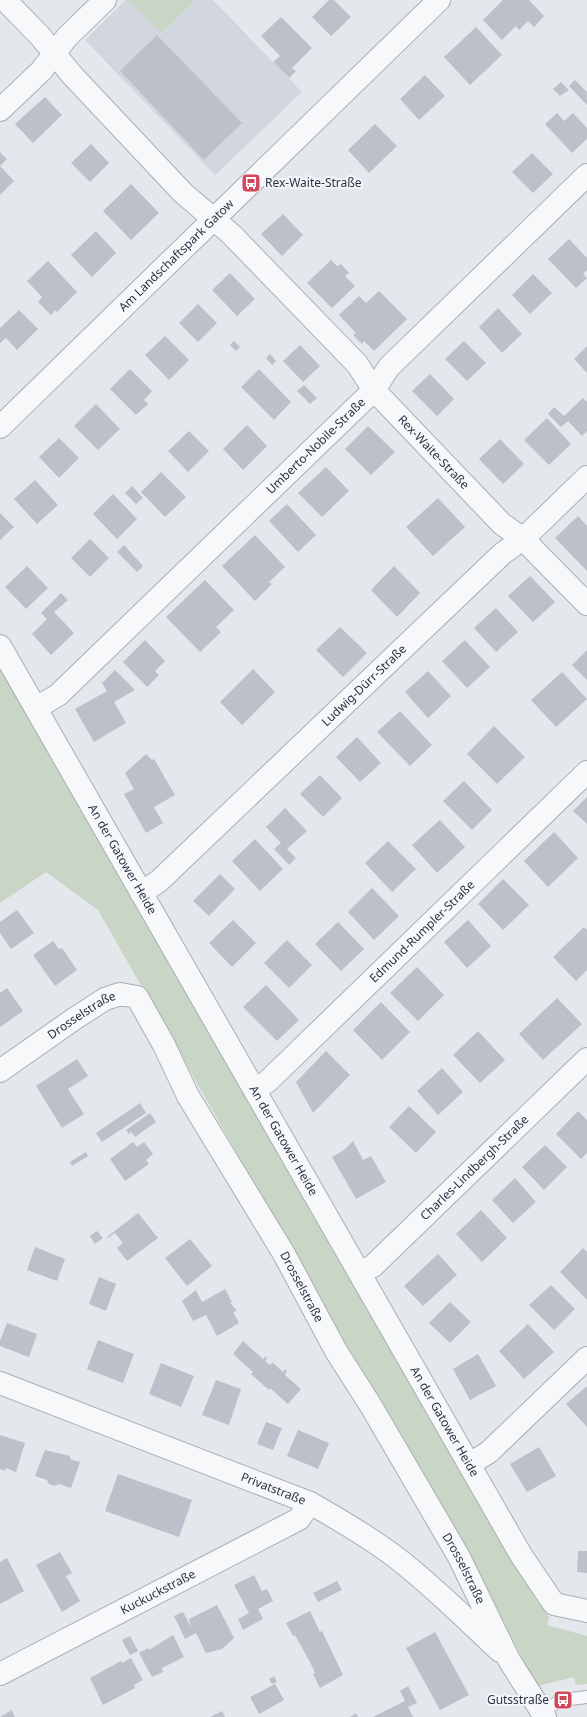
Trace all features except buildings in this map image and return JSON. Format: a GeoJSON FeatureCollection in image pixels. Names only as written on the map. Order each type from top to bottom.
{"type":"FeatureCollection","features":[{"type":"Feature","properties":{"kind":"street","name":"Rex-Waite-Straße"},"geometry":{"type":"LineString","coordinates":[[6,0],[40,36],[72,75],[178,187],[230,234],[357,364],[374,390],[502,524],[523,539],[587,604]]}},
{"type":"Feature","properties":{"kind":"street"},"geometry":{"type":"LineString","coordinates":[[0,110],[40,71],[67,37],[105,0]]}},
{"type":"Feature","properties":{"kind":"street","name":"Am Landschaftspark Gatow"},"geometry":{"type":"LineString","coordinates":[[0,427],[440,0]]}},
{"type":"Feature","properties":{"kind":"street","name":"Umberto-Nobile-Straße"},"geometry":{"type":"LineString","coordinates":[[36,708],[58,695],[374,390],[390,367],[587,175]]}},
{"type":"Feature","properties":{"kind":"street","name":"Ludwig-Dürr-Straße"},"geometry":{"type":"LineString","coordinates":[[141,893],[159,882],[503,553],[523,539],[587,477]]}},
{"type":"Feature","properties":{"kind":"street","name":"An der Gatower Heide"},"geometry":{"type":"LineString","coordinates":[[0,646],[521,1555],[554,1604],[587,1611]]}},
{"type":"Feature","properties":{"kind":"street","name":"Edmund-Rumpler-Straße"},"geometry":{"type":"LineString","coordinates":[[255,1089],[267,1082],[587,772]]}},
{"type":"Feature","properties":{"kind":"street","name":"Drosselstraße"},"geometry":{"type":"LineString","coordinates":[[0,1070],[105,999],[120,994],[137,997],[164,1045],[188,1096],[284,1254],[336,1351],[459,1557],[510,1660],[543,1713]]}},
{"type":"Feature","properties":{"kind":"street","name":"Charles-Lindbergh-Straße"},"geometry":{"type":"LineString","coordinates":[[360,1273],[373,1266],[587,1059]]}},
{"type":"Feature","properties":{"kind":"street"},"geometry":{"type":"LineString","coordinates":[[470,1464],[489,1452],[587,1358]]}},
{"type":"Feature","properties":{"kind":"street","name":"Privatstraße"},"geometry":{"type":"LineString","coordinates":[[0,1383],[310,1503],[336,1518],[398,1559],[510,1660]]}},
{"type":"Feature","properties":{"kind":"street","name":"Kuckuckstraße"},"geometry":{"type":"LineString","coordinates":[[0,1674],[300,1519],[310,1503]]}},
{"type":"Feature","properties":{"kind":"lane"},"geometry":{"type":"LineString","coordinates":[[543,1713],[563,1700],[587,1697]]}},
{"type":"Feature","properties":{"kind":"shaded area"},"geometry":{"type":"Polygon","coordinates":[[[126,0],[128,0],[161,33],[196,0],[213,0],[302,92],[215,175],[85,40],[126,0]]]}},
{"type":"Feature","properties":{"kind":"green space"},"geometry":{"type":"Polygon","coordinates":[[[128,0],[196,0],[161,33],[128,0]]]}},
{"type":"Feature","properties":{"kind":"green space"},"geometry":{"type":"Polygon","coordinates":[[[0,664],[535,1598],[549,1617],[547,1625],[587,1636],[587,1684],[576,1685],[574,1677],[537,1686],[487,1591],[98,910],[46,872],[0,903],[0,664]]]}},
{"type":"Feature","properties":{"kind":"place","name":"Rex-Waite-Straße"},"geometry":{"type":"Point","coordinates":[251,183]}},
{"type":"Feature","properties":{"kind":"place","name":"Gutsstraße"},"geometry":{"type":"Point","coordinates":[563,1700]}}]}
